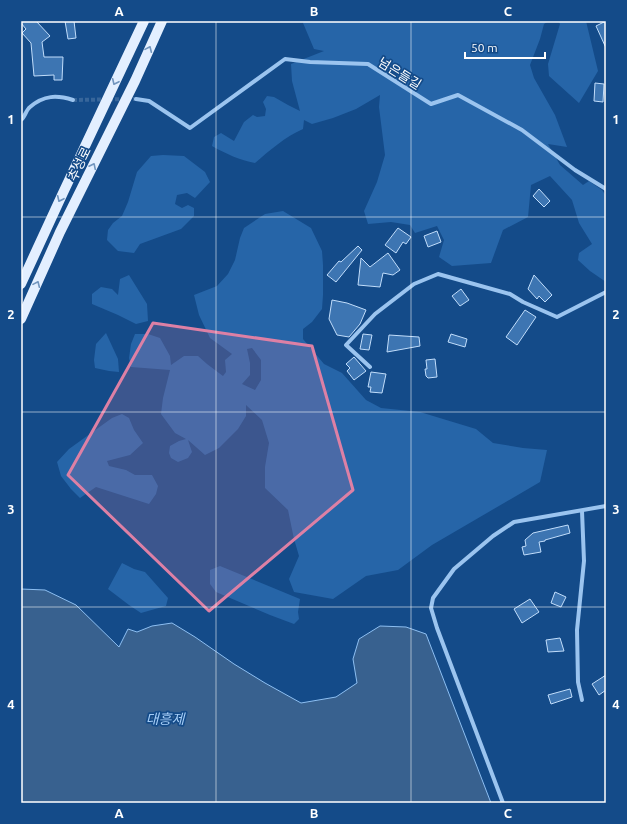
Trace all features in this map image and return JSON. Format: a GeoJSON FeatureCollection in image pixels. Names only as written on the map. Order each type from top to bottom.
{"type":"FeatureCollection","features":[{"type":"Feature","properties":{"kind":"main road","name":"추성로"},"geometry":{"type":"LineString","coordinates":[[21,284],[144,21]]}},
{"type":"Feature","properties":{"kind":"main road","name":"추성로"},"geometry":{"type":"LineString","coordinates":[[21,319],[60,232],[135,80],[162,21]]}},
{"type":"Feature","properties":{"kind":"street","name":"넘은들길"},"geometry":{"type":"LineString","coordinates":[[136,99],[149,101],[190,128],[285,59],[310,62],[368,64],[431,104],[458,95],[522,130],[575,170],[606,189]]}},
{"type":"Feature","properties":{"kind":"street"},"geometry":{"type":"LineString","coordinates":[[21,120],[29,108],[42,99],[53,96],[73,100]]}},
{"type":"Feature","properties":{"kind":"street"},"geometry":{"type":"LineString","coordinates":[[370,367],[346,345],[380,310],[414,284],[438,274],[510,294],[523,302],[557,317],[606,292]]}},
{"type":"Feature","properties":{"kind":"street"},"geometry":{"type":"LineString","coordinates":[[503,803],[437,628],[431,608],[433,598],[454,569],[493,536],[514,522],[606,506]]}},
{"type":"Feature","properties":{"kind":"street"},"geometry":{"type":"LineString","coordinates":[[582,511],[584,561],[577,630],[578,682],[582,700]]}},
{"type":"Feature","properties":{"kind":"highlighted area"},"geometry":{"type":"Polygon","coordinates":[[[153,323],[312,346],[353,490],[209,611],[68,475],[153,323]]]}},
{"type":"Feature","properties":{"kind":"shaded area"},"geometry":{"type":"Polygon","coordinates":[[[304,21],[549,21],[544,24],[530,65],[534,78],[555,115],[567,147],[548,144],[560,165],[583,185],[589,181],[602,190],[606,196],[606,282],[590,271],[578,260],[579,253],[592,244],[579,223],[572,200],[550,176],[531,185],[528,217],[503,230],[491,263],[452,266],[439,257],[444,240],[437,226],[415,233],[410,225],[391,222],[368,224],[364,211],[377,182],[385,155],[379,107],[380,95],[356,109],[333,118],[312,124],[304,120],[303,129],[284,140],[255,163],[233,156],[212,146],[214,137],[221,133],[234,141],[244,122],[253,115],[257,117],[265,116],[266,109],[263,102],[267,96],[274,97],[300,111],[292,81],[291,64],[324,51],[314,49],[303,23],[304,21]]]}},
{"type":"Feature","properties":{"kind":"shaded area"},"geometry":{"type":"Polygon","coordinates":[[[558,21],[586,21],[598,71],[579,103],[549,76],[548,64],[560,24],[558,21]]]}},
{"type":"Feature","properties":{"kind":"shaded area"},"geometry":{"type":"Polygon","coordinates":[[[151,156],[184,156],[205,172],[210,182],[195,198],[187,193],[177,195],[175,204],[182,208],[188,205],[194,208],[194,216],[181,229],[140,244],[134,253],[118,251],[107,240],[108,230],[113,223],[122,216],[137,172],[151,156]]]}},
{"type":"Feature","properties":{"kind":"shaded area"},"geometry":{"type":"Polygon","coordinates":[[[283,211],[311,228],[322,251],[322,309],[312,322],[303,329],[303,339],[324,364],[342,373],[366,400],[381,408],[420,412],[476,429],[493,443],[547,450],[540,482],[432,545],[398,570],[366,576],[333,599],[294,592],[289,579],[299,556],[288,510],[265,488],[265,467],[269,443],[262,420],[246,405],[246,416],[238,429],[219,448],[205,455],[188,440],[192,452],[188,458],[178,462],[171,458],[169,453],[170,446],[186,439],[175,433],[161,414],[163,398],[170,370],[131,367],[129,358],[131,344],[135,334],[148,334],[160,338],[170,356],[171,365],[184,356],[198,356],[223,376],[226,372],[225,360],[232,354],[210,338],[199,315],[194,295],[217,286],[228,274],[235,260],[244,228],[265,214],[283,211]],[[252,348],[247,349],[250,363],[250,375],[242,384],[255,390],[261,380],[261,360],[252,348]]]}},
{"type":"Feature","properties":{"kind":"shaded area"},"geometry":{"type":"Polygon","coordinates":[[[129,275],[147,304],[148,321],[136,324],[92,304],[92,294],[101,287],[112,289],[118,295],[120,279],[129,275]]]}},
{"type":"Feature","properties":{"kind":"shaded area"},"geometry":{"type":"Polygon","coordinates":[[[106,333],[118,359],[119,372],[95,368],[94,360],[96,344],[106,333]]]}},
{"type":"Feature","properties":{"kind":"shaded area"},"geometry":{"type":"Polygon","coordinates":[[[122,414],[129,418],[134,430],[143,443],[130,455],[107,461],[109,466],[126,470],[135,475],[152,475],[158,486],[156,494],[149,504],[96,487],[80,498],[61,476],[57,462],[69,449],[112,418],[122,414]]]}},
{"type":"Feature","properties":{"kind":"shaded area"},"geometry":{"type":"Polygon","coordinates":[[[122,563],[134,569],[145,572],[168,598],[166,606],[141,613],[108,589],[122,563]]]}},
{"type":"Feature","properties":{"kind":"shaded area"},"geometry":{"type":"Polygon","coordinates":[[[220,566],[300,599],[298,612],[299,619],[294,624],[216,592],[210,584],[210,570],[220,566]]]}},
{"type":"Feature","properties":{"kind":"water","name":"대흥제"},"geometry":{"type":"Polygon","coordinates":[[[21,589],[45,590],[76,605],[119,647],[128,629],[137,632],[152,626],[172,623],[234,664],[301,703],[336,697],[357,683],[353,659],[359,639],[380,626],[406,627],[426,634],[491,803],[21,803],[21,589]]]}},
{"type":"Feature","properties":{"kind":"building"},"geometry":{"type":"Polygon","coordinates":[[[21,21],[36,21],[50,36],[42,42],[44,57],[63,57],[62,80],[54,80],[54,75],[34,76],[31,43],[22,33],[26,29],[21,21]]]}},
{"type":"Feature","properties":{"kind":"building"},"geometry":{"type":"Polygon","coordinates":[[[65,21],[74,21],[76,38],[68,39],[65,21]]]}},
{"type":"Feature","properties":{"kind":"building"},"geometry":{"type":"Polygon","coordinates":[[[606,21],[606,48],[596,26],[606,21]]]}},
{"type":"Feature","properties":{"kind":"building"},"geometry":{"type":"Polygon","coordinates":[[[595,83],[604,84],[603,102],[594,101],[595,83]]]}},
{"type":"Feature","properties":{"kind":"building"},"geometry":{"type":"Polygon","coordinates":[[[539,189],[550,201],[544,207],[533,196],[539,189]]]}},
{"type":"Feature","properties":{"kind":"building"},"geometry":{"type":"Polygon","coordinates":[[[398,228],[411,237],[406,244],[403,242],[396,253],[385,245],[398,228]]]}},
{"type":"Feature","properties":{"kind":"building"},"geometry":{"type":"Polygon","coordinates":[[[437,231],[441,242],[428,247],[424,236],[437,231]]]}},
{"type":"Feature","properties":{"kind":"building"},"geometry":{"type":"Polygon","coordinates":[[[358,246],[362,250],[336,282],[327,275],[339,261],[341,262],[358,246]]]}},
{"type":"Feature","properties":{"kind":"building"},"geometry":{"type":"Polygon","coordinates":[[[388,253],[400,270],[393,275],[383,273],[380,287],[358,285],[361,258],[370,267],[388,253]]]}},
{"type":"Feature","properties":{"kind":"building"},"geometry":{"type":"Polygon","coordinates":[[[534,275],[552,295],[545,302],[539,296],[537,299],[528,289],[534,275]]]}},
{"type":"Feature","properties":{"kind":"building"},"geometry":{"type":"Polygon","coordinates":[[[461,289],[469,300],[460,306],[452,296],[461,289]]]}},
{"type":"Feature","properties":{"kind":"building"},"geometry":{"type":"Polygon","coordinates":[[[332,300],[347,303],[366,310],[360,324],[349,337],[337,335],[329,319],[332,300]]]}},
{"type":"Feature","properties":{"kind":"building"},"geometry":{"type":"Polygon","coordinates":[[[525,310],[536,317],[517,345],[506,337],[525,310]]]}},
{"type":"Feature","properties":{"kind":"building"},"geometry":{"type":"Polygon","coordinates":[[[363,334],[372,335],[369,350],[360,349],[363,334]]]}},
{"type":"Feature","properties":{"kind":"building"},"geometry":{"type":"Polygon","coordinates":[[[451,334],[467,339],[465,347],[448,342],[451,334]]]}},
{"type":"Feature","properties":{"kind":"building"},"geometry":{"type":"Polygon","coordinates":[[[389,335],[419,337],[420,346],[387,352],[389,335]]]}},
{"type":"Feature","properties":{"kind":"building"},"geometry":{"type":"Polygon","coordinates":[[[354,357],[366,371],[354,380],[347,371],[350,368],[346,364],[354,357]]]}},
{"type":"Feature","properties":{"kind":"building"},"geometry":{"type":"Polygon","coordinates":[[[435,359],[437,377],[428,378],[426,376],[425,369],[427,369],[426,360],[435,359]]]}},
{"type":"Feature","properties":{"kind":"building"},"geometry":{"type":"Polygon","coordinates":[[[371,372],[386,374],[382,393],[370,392],[371,387],[368,387],[371,372]]]}},
{"type":"Feature","properties":{"kind":"building"},"geometry":{"type":"Polygon","coordinates":[[[568,525],[570,533],[539,542],[541,552],[524,555],[522,547],[526,546],[525,540],[533,533],[568,525]]]}},
{"type":"Feature","properties":{"kind":"building"},"geometry":{"type":"Polygon","coordinates":[[[555,592],[566,597],[561,607],[551,603],[555,592]]]}},
{"type":"Feature","properties":{"kind":"building"},"geometry":{"type":"Polygon","coordinates":[[[530,599],[539,612],[522,623],[514,609],[530,599]]]}},
{"type":"Feature","properties":{"kind":"building"},"geometry":{"type":"Polygon","coordinates":[[[560,638],[564,651],[548,652],[546,640],[560,638]]]}},
{"type":"Feature","properties":{"kind":"building"},"geometry":{"type":"Polygon","coordinates":[[[606,675],[606,690],[599,695],[592,684],[606,675]]]}},
{"type":"Feature","properties":{"kind":"building"},"geometry":{"type":"Polygon","coordinates":[[[570,689],[572,697],[551,704],[548,695],[570,689]]]}},
{"type":"Feature","properties":{"kind":"tunnel"},"geometry":{"type":"LineString","coordinates":[[73,100],[136,99]]}}]}
